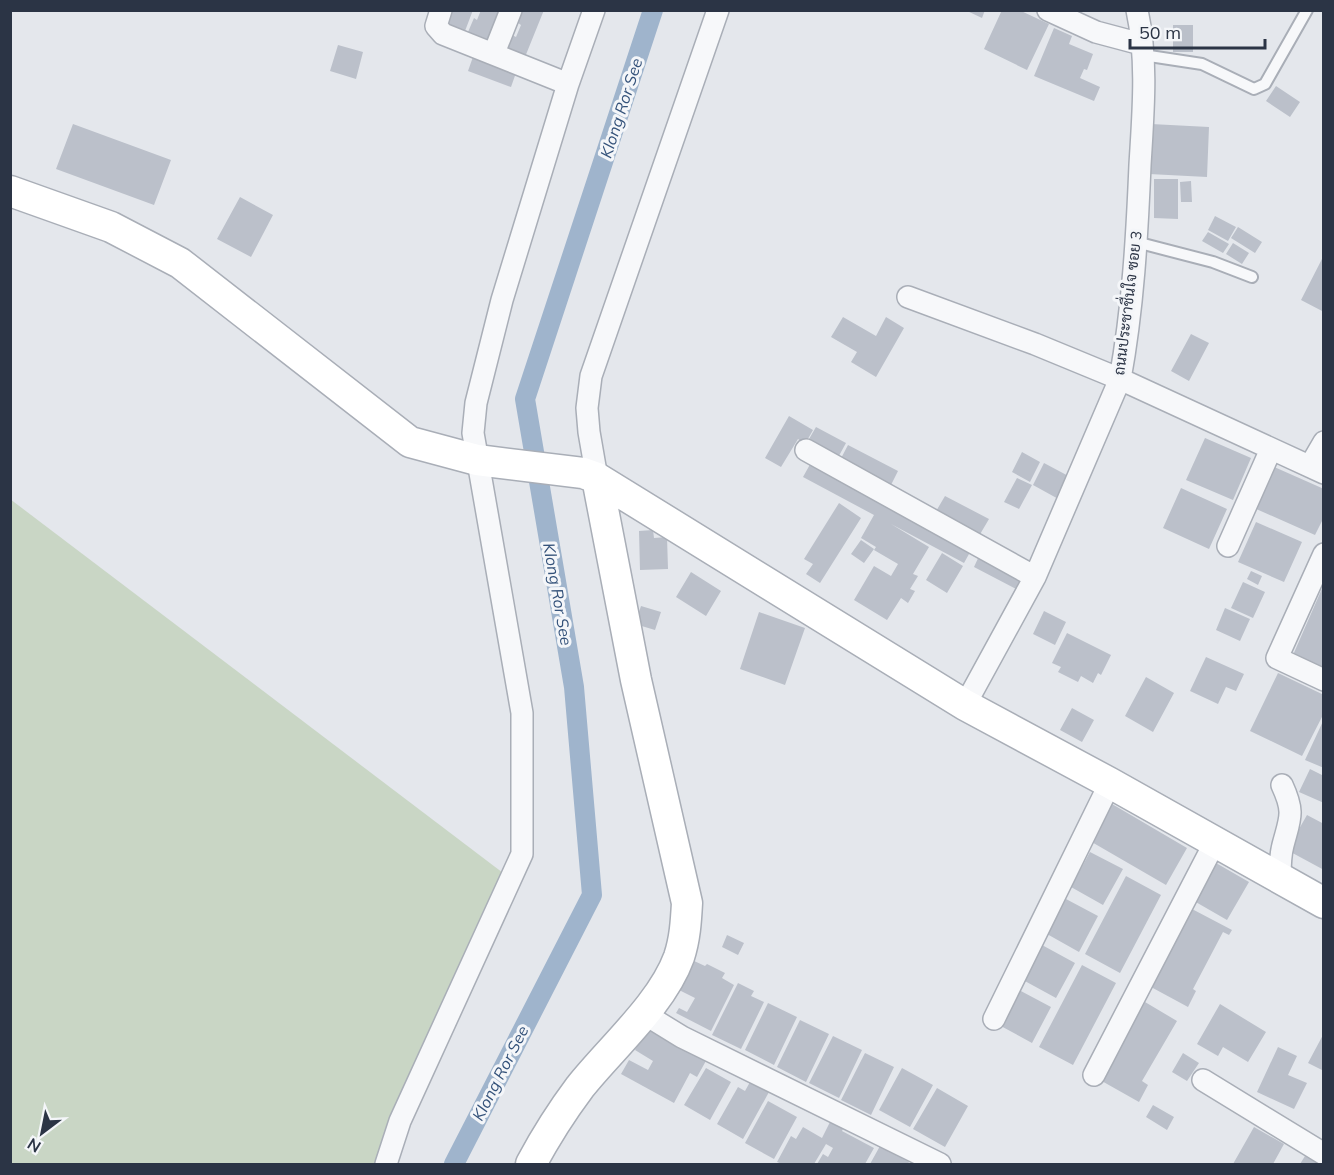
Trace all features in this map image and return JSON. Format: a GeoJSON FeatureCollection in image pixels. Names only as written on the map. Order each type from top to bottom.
{"type":"FeatureCollection","features":[{"type":"Feature","properties":{"kind":"street"},"geometry":{"type":"LineString","coordinates":[[441,10],[436,23],[439,32],[568,84]]}},
{"type":"Feature","properties":{"kind":"street"},"geometry":{"type":"LineString","coordinates":[[494,53],[511,10]]}},
{"type":"Feature","properties":{"kind":"street"},"geometry":{"type":"LineString","coordinates":[[386,1164],[400,1121],[522,854],[522,713],[483,461],[473,433],[476,403],[502,300],[568,84],[594,10]]}},
{"type":"Feature","properties":{"kind":"street"},"geometry":{"type":"LineString","coordinates":[[531,1164],[550,1131],[580,1088],[666,982],[678,958],[686,926],[687,903],[590,475],[587,408],[591,376],[718,10]]}},
{"type":"Feature","properties":{"kind":"street"},"geometry":{"type":"LineString","coordinates":[[1048,10],[1142,50]]}},
{"type":"Feature","properties":{"kind":"street","name":"ถนนประชาชื่นใจ ซอย 3"},"geometry":{"type":"LineString","coordinates":[[965,705],[1035,577],[1120,379],[1126,347],[1136,242],[1143,104],[1142,50],[1137,10]]}},
{"type":"Feature","properties":{"kind":"street"},"geometry":{"type":"LineString","coordinates":[[10,191],[111,227],[180,263],[410,442],[483,461],[590,475],[965,705],[1110,783],[1323,903]]}},
{"type":"Feature","properties":{"kind":"street"},"geometry":{"type":"LineString","coordinates":[[908,297],[1035,344],[1120,379],[1317,469],[1323,442]]}},
{"type":"Feature","properties":{"kind":"street"},"geometry":{"type":"LineString","coordinates":[[1228,546],[1270,448]]}},
{"type":"Feature","properties":{"kind":"street"},"geometry":{"type":"LineString","coordinates":[[806,450],[1035,577]]}},
{"type":"Feature","properties":{"kind":"street"},"geometry":{"type":"LineString","coordinates":[[1323,554],[1277,658],[1323,680]]}},
{"type":"Feature","properties":{"kind":"street"},"geometry":{"type":"LineString","coordinates":[[994,1019],[1110,783]]}},
{"type":"Feature","properties":{"kind":"street"},"geometry":{"type":"LineString","coordinates":[[1280,878],[1283,845],[1291,820],[1282,785]]}},
{"type":"Feature","properties":{"kind":"street"},"geometry":{"type":"LineString","coordinates":[[1094,1075],[1215,842]]}},
{"type":"Feature","properties":{"kind":"street"},"geometry":{"type":"LineString","coordinates":[[643,1013],[682,1038],[940,1164]]}},
{"type":"Feature","properties":{"kind":"street"},"geometry":{"type":"LineString","coordinates":[[1203,1080],[1323,1154]]}},
{"type":"Feature","properties":{"kind":"lane"},"geometry":{"type":"LineString","coordinates":[[1142,50],[1202,64],[1254,89],[1265,84],[1307,10]]}},
{"type":"Feature","properties":{"kind":"lane"},"geometry":{"type":"LineString","coordinates":[[1136,242],[1213,262],[1252,277]]}},
{"type":"Feature","properties":{"kind":"green space"},"geometry":{"type":"Polygon","coordinates":[[[10,499],[511,879],[381,1164],[11,1164],[10,499]]]}},
{"type":"Feature","properties":{"kind":"building"},"geometry":{"type":"Polygon","coordinates":[[[451,10],[473,10],[465,31],[446,23],[451,10]]]}},
{"type":"Feature","properties":{"kind":"building"},"geometry":{"type":"Polygon","coordinates":[[[481,10],[499,10],[487,40],[468,32],[474,18],[477,20],[481,10]]]}},
{"type":"Feature","properties":{"kind":"building"},"geometry":{"type":"Polygon","coordinates":[[[523,10],[544,10],[525,57],[507,49],[512,35],[516,37],[521,25],[518,23],[523,10]]]}},
{"type":"Feature","properties":{"kind":"building"},"geometry":{"type":"Polygon","coordinates":[[[965,10],[985,10],[982,18],[965,10]]]}},
{"type":"Feature","properties":{"kind":"building"},"geometry":{"type":"Polygon","coordinates":[[[1002,10],[1019,10],[1049,24],[1027,70],[984,49],[1002,10]]]}},
{"type":"Feature","properties":{"kind":"building"},"geometry":{"type":"Polygon","coordinates":[[[1173,25],[1193,25],[1193,52],[1173,52],[1173,25]]]}},
{"type":"Feature","properties":{"kind":"building"},"geometry":{"type":"Polygon","coordinates":[[[1054,28],[1072,36],[1069,44],[1093,54],[1087,70],[1084,69],[1080,78],[1100,87],[1094,101],[1034,76],[1054,28]]]}},
{"type":"Feature","properties":{"kind":"building"},"geometry":{"type":"Polygon","coordinates":[[[338,45],[363,52],[356,79],[330,71],[338,45]]]}},
{"type":"Feature","properties":{"kind":"building"},"geometry":{"type":"Polygon","coordinates":[[[474,54],[517,70],[511,87],[468,71],[474,54]]]}},
{"type":"Feature","properties":{"kind":"building"},"geometry":{"type":"Polygon","coordinates":[[[1276,86],[1300,102],[1290,117],[1266,101],[1276,86]]]}},
{"type":"Feature","properties":{"kind":"building"},"geometry":{"type":"Polygon","coordinates":[[[73,124],[171,160],[154,205],[56,169],[73,124]]]}},
{"type":"Feature","properties":{"kind":"building"},"geometry":{"type":"Polygon","coordinates":[[[1151,124],[1209,127],[1207,177],[1149,174],[1151,124]]]}},
{"type":"Feature","properties":{"kind":"building"},"geometry":{"type":"Polygon","coordinates":[[[1154,179],[1178,179],[1178,219],[1154,218],[1154,179]]]}},
{"type":"Feature","properties":{"kind":"building"},"geometry":{"type":"Polygon","coordinates":[[[1191,181],[1192,202],[1181,202],[1180,182],[1191,181]]]}},
{"type":"Feature","properties":{"kind":"building"},"geometry":{"type":"Polygon","coordinates":[[[240,197],[273,215],[251,257],[217,239],[240,197]]]}},
{"type":"Feature","properties":{"kind":"building"},"geometry":{"type":"Polygon","coordinates":[[[1215,216],[1236,227],[1228,241],[1208,230],[1215,216]]]}},
{"type":"Feature","properties":{"kind":"building"},"geometry":{"type":"Polygon","coordinates":[[[1238,227],[1262,242],[1255,253],[1231,238],[1238,227]]]}},
{"type":"Feature","properties":{"kind":"building"},"geometry":{"type":"Polygon","coordinates":[[[1208,232],[1229,244],[1223,253],[1202,241],[1208,232]]]}},
{"type":"Feature","properties":{"kind":"building"},"geometry":{"type":"Polygon","coordinates":[[[1233,243],[1249,253],[1242,264],[1226,254],[1233,243]]]}},
{"type":"Feature","properties":{"kind":"building"},"geometry":{"type":"Polygon","coordinates":[[[1324,255],[1324,312],[1301,300],[1324,255]]]}},
{"type":"Feature","properties":{"kind":"building"},"geometry":{"type":"Polygon","coordinates":[[[843,317],[876,336],[886,317],[904,328],[876,377],[851,362],[857,352],[831,337],[843,317]]]}},
{"type":"Feature","properties":{"kind":"building"},"geometry":{"type":"Polygon","coordinates":[[[1191,334],[1209,343],[1189,381],[1171,371],[1191,334]]]}},
{"type":"Feature","properties":{"kind":"building"},"geometry":{"type":"Polygon","coordinates":[[[789,416],[813,430],[805,444],[798,439],[781,467],[765,458],[789,416]]]}},
{"type":"Feature","properties":{"kind":"building"},"geometry":{"type":"Polygon","coordinates":[[[816,427],[846,443],[835,463],[805,446],[816,427]]]}},
{"type":"Feature","properties":{"kind":"building"},"geometry":{"type":"Polygon","coordinates":[[[1205,438],[1251,458],[1233,500],[1186,480],[1205,438]]]}},
{"type":"Feature","properties":{"kind":"building"},"geometry":{"type":"Polygon","coordinates":[[[848,445],[898,471],[888,491],[838,464],[848,445]]]}},
{"type":"Feature","properties":{"kind":"building"},"geometry":{"type":"Polygon","coordinates":[[[1022,452],[1040,462],[1030,482],[1012,472],[1022,452]]]}},
{"type":"Feature","properties":{"kind":"building"},"geometry":{"type":"Polygon","coordinates":[[[813,459],[974,545],[964,563],[891,524],[929,547],[913,574],[918,576],[910,589],[915,591],[908,603],[901,598],[887,620],[854,600],[874,566],[891,576],[898,564],[874,550],[876,547],[861,538],[874,515],[803,477],[813,459]]]}},
{"type":"Feature","properties":{"kind":"building"},"geometry":{"type":"Polygon","coordinates":[[[1044,463],[1074,479],[1062,501],[1033,485],[1044,463]]]}},
{"type":"Feature","properties":{"kind":"building"},"geometry":{"type":"Polygon","coordinates":[[[1272,466],[1324,489],[1324,517],[1315,535],[1254,508],[1272,466]]]}},
{"type":"Feature","properties":{"kind":"building"},"geometry":{"type":"Polygon","coordinates":[[[1017,478],[1032,485],[1019,509],[1004,502],[1017,478]]]}},
{"type":"Feature","properties":{"kind":"building"},"geometry":{"type":"Polygon","coordinates":[[[1181,488],[1227,509],[1209,549],[1163,528],[1181,488]]]}},
{"type":"Feature","properties":{"kind":"building"},"geometry":{"type":"Polygon","coordinates":[[[945,496],[989,519],[979,536],[935,513],[945,496]]]}},
{"type":"Feature","properties":{"kind":"building"},"geometry":{"type":"Polygon","coordinates":[[[839,503],[861,518],[820,583],[806,574],[813,564],[804,559],[839,503]]]}},
{"type":"Feature","properties":{"kind":"building"},"geometry":{"type":"Polygon","coordinates":[[[1256,522],[1302,542],[1284,582],[1238,562],[1256,522]]]}},
{"type":"Feature","properties":{"kind":"building"},"geometry":{"type":"Polygon","coordinates":[[[653,530],[654,538],[667,537],[668,569],[640,570],[639,531],[653,530]]]}},
{"type":"Feature","properties":{"kind":"building"},"geometry":{"type":"Polygon","coordinates":[[[861,540],[874,549],[864,563],[851,554],[861,540]]]}},
{"type":"Feature","properties":{"kind":"building"},"geometry":{"type":"Polygon","coordinates":[[[942,553],[963,566],[947,593],[926,580],[942,553]]]}},
{"type":"Feature","properties":{"kind":"building"},"geometry":{"type":"Polygon","coordinates":[[[980,554],[1025,577],[1018,590],[974,567],[980,554]]]}},
{"type":"Feature","properties":{"kind":"building"},"geometry":{"type":"Polygon","coordinates":[[[1251,571],[1262,576],[1258,585],[1247,579],[1251,571]]]}},
{"type":"Feature","properties":{"kind":"building"},"geometry":{"type":"Polygon","coordinates":[[[691,572],[721,591],[706,616],[676,597],[691,572]]]}},
{"type":"Feature","properties":{"kind":"building"},"geometry":{"type":"Polygon","coordinates":[[[1243,582],[1265,592],[1253,618],[1231,608],[1243,582]]]}},
{"type":"Feature","properties":{"kind":"building"},"geometry":{"type":"Polygon","coordinates":[[[1324,584],[1324,668],[1293,655],[1324,584]]]}},
{"type":"Feature","properties":{"kind":"building"},"geometry":{"type":"Polygon","coordinates":[[[641,606],[661,612],[655,630],[635,624],[641,606]]]}},
{"type":"Feature","properties":{"kind":"building"},"geometry":{"type":"Polygon","coordinates":[[[1225,608],[1250,619],[1240,641],[1216,630],[1225,608]]]}},
{"type":"Feature","properties":{"kind":"building"},"geometry":{"type":"Polygon","coordinates":[[[1044,611],[1066,622],[1055,645],[1033,634],[1044,611]]]}},
{"type":"Feature","properties":{"kind":"building"},"geometry":{"type":"Polygon","coordinates":[[[759,612],[805,628],[785,685],[740,669],[759,612]]]}},
{"type":"Feature","properties":{"kind":"building"},"geometry":{"type":"Polygon","coordinates":[[[1067,633],[1111,655],[1101,675],[1098,673],[1093,683],[1081,676],[1078,682],[1058,672],[1061,667],[1052,663],[1067,633]]]}},
{"type":"Feature","properties":{"kind":"building"},"geometry":{"type":"Polygon","coordinates":[[[1206,657],[1244,674],[1236,691],[1226,687],[1218,704],[1190,691],[1206,657]]]}},
{"type":"Feature","properties":{"kind":"building"},"geometry":{"type":"Polygon","coordinates":[[[1278,673],[1324,695],[1324,713],[1302,756],[1250,731],[1278,673]]]}},
{"type":"Feature","properties":{"kind":"building"},"geometry":{"type":"Polygon","coordinates":[[[1146,677],[1174,693],[1153,732],[1125,716],[1146,677]]]}},
{"type":"Feature","properties":{"kind":"building"},"geometry":{"type":"Polygon","coordinates":[[[1072,708],[1094,720],[1082,742],[1060,730],[1072,708]]]}},
{"type":"Feature","properties":{"kind":"building"},"geometry":{"type":"Polygon","coordinates":[[[1324,719],[1324,768],[1305,760],[1324,719]]]}},
{"type":"Feature","properties":{"kind":"building"},"geometry":{"type":"Polygon","coordinates":[[[1310,769],[1324,776],[1324,803],[1299,792],[1310,769]]]}},
{"type":"Feature","properties":{"kind":"building"},"geometry":{"type":"Polygon","coordinates":[[[1112,804],[1187,848],[1166,885],[1090,841],[1112,804]]]}},
{"type":"Feature","properties":{"kind":"building"},"geometry":{"type":"Polygon","coordinates":[[[1307,815],[1324,824],[1324,870],[1287,850],[1307,815]]]}},
{"type":"Feature","properties":{"kind":"building"},"geometry":{"type":"Polygon","coordinates":[[[1090,852],[1123,869],[1103,905],[1071,887],[1090,852]]]}},
{"type":"Feature","properties":{"kind":"building"},"geometry":{"type":"Polygon","coordinates":[[[1216,863],[1249,882],[1227,920],[1194,901],[1216,863]]]}},
{"type":"Feature","properties":{"kind":"building"},"geometry":{"type":"Polygon","coordinates":[[[1126,876],[1161,895],[1120,973],[1085,954],[1126,876]]]}},
{"type":"Feature","properties":{"kind":"building"},"geometry":{"type":"Polygon","coordinates":[[[1066,899],[1098,916],[1079,952],[1047,934],[1066,899]]]}},
{"type":"Feature","properties":{"kind":"building"},"geometry":{"type":"Polygon","coordinates":[[[1192,909],[1232,930],[1229,935],[1223,932],[1193,989],[1196,991],[1188,1007],[1151,987],[1192,909]]]}},
{"type":"Feature","properties":{"kind":"building"},"geometry":{"type":"Polygon","coordinates":[[[727,935],[744,943],[738,955],[722,947],[727,935]]]}},
{"type":"Feature","properties":{"kind":"building"},"geometry":{"type":"Polygon","coordinates":[[[1042,945],[1075,963],[1056,998],[1023,980],[1042,945]]]}},
{"type":"Feature","properties":{"kind":"building"},"geometry":{"type":"Polygon","coordinates":[[[692,960],[725,973],[722,978],[734,985],[711,1031],[676,1013],[679,1008],[687,1012],[695,998],[677,989],[692,960]]]}},
{"type":"Feature","properties":{"kind":"building"},"geometry":{"type":"Polygon","coordinates":[[[1082,965],[1116,983],[1073,1065],[1039,1047],[1082,965]]]}},
{"type":"Feature","properties":{"kind":"building"},"geometry":{"type":"Polygon","coordinates":[[[738,983],[754,991],[751,996],[764,1002],[741,1049],[712,1035],[738,983]]]}},
{"type":"Feature","properties":{"kind":"building"},"geometry":{"type":"Polygon","coordinates":[[[1019,990],[1051,1007],[1032,1043],[999,1025],[1019,990]]]}},
{"type":"Feature","properties":{"kind":"building"},"geometry":{"type":"Polygon","coordinates":[[[1145,1002],[1177,1021],[1142,1081],[1148,1085],[1139,1102],[1100,1080],[1145,1002]]]}},
{"type":"Feature","properties":{"kind":"building"},"geometry":{"type":"Polygon","coordinates":[[[768,1003],[797,1017],[774,1065],[745,1050],[768,1003]]]}},
{"type":"Feature","properties":{"kind":"building"},"geometry":{"type":"Polygon","coordinates":[[[1220,1004],[1266,1032],[1248,1062],[1223,1047],[1218,1056],[1197,1044],[1220,1004]]]}},
{"type":"Feature","properties":{"kind":"building"},"geometry":{"type":"Polygon","coordinates":[[[800,1020],[829,1034],[806,1082],[777,1067],[800,1020]]]}},
{"type":"Feature","properties":{"kind":"building"},"geometry":{"type":"Polygon","coordinates":[[[648,1027],[707,1059],[697,1077],[690,1073],[674,1103],[621,1074],[629,1060],[648,1070],[653,1061],[635,1050],[648,1027]]]}},
{"type":"Feature","properties":{"kind":"building"},"geometry":{"type":"Polygon","coordinates":[[[1324,1033],[1324,1071],[1308,1063],[1324,1033]]]}},
{"type":"Feature","properties":{"kind":"building"},"geometry":{"type":"Polygon","coordinates":[[[833,1036],[862,1050],[839,1098],[809,1083],[833,1036]]]}},
{"type":"Feature","properties":{"kind":"building"},"geometry":{"type":"Polygon","coordinates":[[[1278,1047],[1297,1056],[1288,1075],[1307,1083],[1294,1109],[1257,1092],[1278,1047]]]}},
{"type":"Feature","properties":{"kind":"building"},"geometry":{"type":"Polygon","coordinates":[[[865,1053],[894,1067],[871,1115],[841,1100],[865,1053]]]}},
{"type":"Feature","properties":{"kind":"building"},"geometry":{"type":"Polygon","coordinates":[[[1183,1053],[1199,1063],[1187,1081],[1172,1072],[1183,1053]]]}},
{"type":"Feature","properties":{"kind":"building"},"geometry":{"type":"Polygon","coordinates":[[[706,1068],[731,1082],[710,1120],[684,1105],[706,1068]]]}},
{"type":"Feature","properties":{"kind":"building"},"geometry":{"type":"Polygon","coordinates":[[[902,1068],[933,1085],[910,1127],[879,1110],[902,1068]]]}},
{"type":"Feature","properties":{"kind":"building"},"geometry":{"type":"Polygon","coordinates":[[[750,1082],[769,1092],[743,1139],[717,1124],[738,1087],[745,1091],[750,1082]]]}},
{"type":"Feature","properties":{"kind":"building"},"geometry":{"type":"Polygon","coordinates":[[[937,1088],[968,1106],[945,1147],[913,1129],[937,1088]]]}},
{"type":"Feature","properties":{"kind":"building"},"geometry":{"type":"Polygon","coordinates":[[[768,1101],[797,1117],[774,1159],[745,1143],[768,1101]]]}},
{"type":"Feature","properties":{"kind":"building"},"geometry":{"type":"Polygon","coordinates":[[[1153,1105],[1174,1117],[1167,1130],[1146,1117],[1153,1105]]]}},
{"type":"Feature","properties":{"kind":"building"},"geometry":{"type":"Polygon","coordinates":[[[830,1122],[874,1148],[865,1164],[817,1164],[823,1154],[828,1157],[833,1148],[826,1144],[814,1164],[777,1162],[791,1136],[796,1139],[803,1127],[822,1138],[830,1122]]]}},
{"type":"Feature","properties":{"kind":"building"},"geometry":{"type":"Polygon","coordinates":[[[1254,1127],[1284,1144],[1273,1164],[1233,1164],[1254,1127]]]}},
{"type":"Feature","properties":{"kind":"building"},"geometry":{"type":"Polygon","coordinates":[[[880,1146],[909,1162],[908,1164],[870,1164],[880,1146]]]}},
{"type":"Feature","properties":{"kind":"building"},"geometry":{"type":"Polygon","coordinates":[[[1305,1156],[1319,1164],[1300,1164],[1305,1156]]]}},
{"type":"Feature","properties":{"kind":"waterway","name":"Klong Ror See"},"geometry":{"type":"LineString","coordinates":[[454,1164],[592,895],[574,687],[525,399],[653,10]]}}]}
